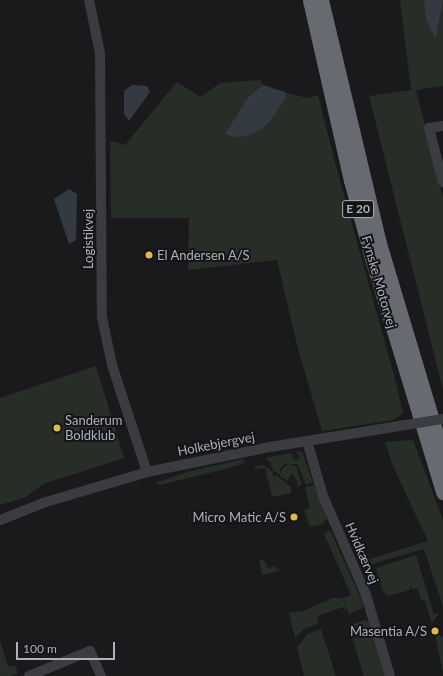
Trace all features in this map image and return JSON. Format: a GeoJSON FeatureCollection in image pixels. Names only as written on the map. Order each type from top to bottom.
{"type":"FeatureCollection","features":[{"type":"Feature","properties":{"kind":"highway","name":"Fynske Motorvej"},"geometry":{"type":"LineString","coordinates":[[310,0],[351,180],[372,258],[443,492]]}},
{"type":"Feature","properties":{"kind":"highway","name":"Fynske Motorvej"},"geometry":{"type":"LineString","coordinates":[[322,0],[378,240],[443,457]]}},
{"type":"Feature","properties":{"kind":"street","name":"Logistikvej"},"geometry":{"type":"LineString","coordinates":[[89,0],[100,53],[102,317],[112,364],[147,472]]}},
{"type":"Feature","properties":{"kind":"street"},"geometry":{"type":"LineString","coordinates":[[443,126],[429,128],[443,182]]}},
{"type":"Feature","properties":{"kind":"street","name":"Holkebjergvej"},"geometry":{"type":"LineString","coordinates":[[0,520],[46,502],[147,472],[307,441],[443,419]]}},
{"type":"Feature","properties":{"kind":"street","name":"Hvidkærvej"},"geometry":{"type":"LineString","coordinates":[[307,441],[323,496],[366,595],[390,676]]}},
{"type":"Feature","properties":{"kind":"street"},"geometry":{"type":"LineString","coordinates":[[29,676],[90,651],[101,676]]}},
{"type":"Feature","properties":{"kind":"shaded area"},"geometry":{"type":"Polygon","coordinates":[[[400,0],[443,0],[443,86],[416,90],[443,198],[443,390],[369,96],[411,90],[400,0]]]}},
{"type":"Feature","properties":{"kind":"shaded area"},"geometry":{"type":"Polygon","coordinates":[[[424,0],[443,0],[436,37],[434,36],[426,19],[424,0]]]}},
{"type":"Feature","properties":{"kind":"shaded area"},"geometry":{"type":"Polygon","coordinates":[[[260,80],[263,85],[248,97],[234,119],[272,119],[286,98],[285,92],[307,98],[318,95],[403,413],[393,420],[322,431],[297,345],[277,260],[188,270],[189,218],[111,218],[110,141],[125,145],[177,82],[201,97],[220,83],[260,80]]]}},
{"type":"Feature","properties":{"kind":"shaded area"},"geometry":{"type":"Polygon","coordinates":[[[132,85],[147,86],[150,92],[129,121],[124,114],[124,91],[132,85]]]}},
{"type":"Feature","properties":{"kind":"shaded area"},"geometry":{"type":"Polygon","coordinates":[[[263,85],[285,92],[286,98],[272,119],[263,128],[248,136],[235,137],[225,134],[248,97],[263,85]]]}},
{"type":"Feature","properties":{"kind":"shaded area"},"geometry":{"type":"Polygon","coordinates":[[[69,189],[77,194],[76,240],[69,244],[54,199],[69,189]]]}},
{"type":"Feature","properties":{"kind":"shaded area","name":"Sanderum Boldklub"},"geometry":{"type":"Polygon","coordinates":[[[96,366],[124,458],[43,484],[26,497],[0,505],[0,398],[96,366]]]}},
{"type":"Feature","properties":{"kind":"shaded area"},"geometry":{"type":"Polygon","coordinates":[[[413,440],[443,520],[443,607],[424,549],[362,567],[360,562],[428,541],[393,466],[385,442],[413,440]]]}},
{"type":"Feature","properties":{"kind":"shaded area"},"geometry":{"type":"Polygon","coordinates":[[[302,451],[313,483],[306,485],[297,464],[285,464],[280,469],[280,475],[273,470],[270,462],[265,458],[292,453],[293,459],[298,460],[300,456],[295,452],[302,451]]]}},
{"type":"Feature","properties":{"kind":"shaded area"},"geometry":{"type":"Polygon","coordinates":[[[244,459],[244,463],[226,469],[160,485],[155,483],[190,471],[244,459]]]}},
{"type":"Feature","properties":{"kind":"shaded area"},"geometry":{"type":"Polygon","coordinates":[[[288,464],[296,466],[302,485],[296,486],[298,482],[292,474],[287,481],[280,476],[281,470],[288,464]]]}},
{"type":"Feature","properties":{"kind":"shaded area"},"geometry":{"type":"Polygon","coordinates":[[[264,465],[273,472],[274,478],[275,474],[291,487],[291,493],[272,497],[265,468],[255,469],[254,467],[264,465]]]}},
{"type":"Feature","properties":{"kind":"shaded area"},"geometry":{"type":"Polygon","coordinates":[[[314,485],[327,519],[323,524],[310,527],[304,510],[310,508],[305,487],[314,485]]]}},
{"type":"Feature","properties":{"kind":"shaded area"},"geometry":{"type":"Polygon","coordinates":[[[330,530],[364,605],[361,609],[349,614],[343,598],[351,595],[324,534],[330,530]]]}},
{"type":"Feature","properties":{"kind":"shaded area"},"geometry":{"type":"Polygon","coordinates":[[[416,555],[434,614],[439,613],[432,624],[425,601],[421,600],[417,588],[412,589],[410,586],[410,590],[388,596],[383,592],[376,568],[416,555]]]}},
{"type":"Feature","properties":{"kind":"shaded area"},"geometry":{"type":"Polygon","coordinates":[[[263,559],[268,568],[274,566],[282,572],[278,571],[262,575],[259,560],[263,559]]]}},
{"type":"Feature","properties":{"kind":"shaded area"},"geometry":{"type":"Polygon","coordinates":[[[333,598],[343,598],[347,613],[343,607],[317,616],[319,623],[304,629],[295,638],[289,613],[303,611],[333,598]]]}},
{"type":"Feature","properties":{"kind":"shaded area"},"geometry":{"type":"Polygon","coordinates":[[[366,620],[369,622],[386,676],[364,676],[348,625],[366,620]]]}},
{"type":"Feature","properties":{"kind":"shaded area"},"geometry":{"type":"Polygon","coordinates":[[[321,629],[336,676],[304,676],[297,647],[307,634],[321,629]]]}},
{"type":"Feature","properties":{"kind":"shaded area"},"geometry":{"type":"Polygon","coordinates":[[[438,634],[443,637],[443,672],[435,635],[438,634]]]}},
{"type":"Feature","properties":{"kind":"shaded area"},"geometry":{"type":"Polygon","coordinates":[[[0,640],[8,666],[15,666],[18,673],[11,676],[0,676],[0,640]]]}},
{"type":"Feature","properties":{"kind":"place","name":"El Andersen A/S"},"geometry":{"type":"Point","coordinates":[149,255]}},
{"type":"Feature","properties":{"kind":"place","name":"Sanderum Boldklub"},"geometry":{"type":"Point","coordinates":[57,428]}},
{"type":"Feature","properties":{"kind":"place","name":"Micro Matic A/S"},"geometry":{"type":"Point","coordinates":[294,517]}},
{"type":"Feature","properties":{"kind":"place","name":"Masentia A/S"},"geometry":{"type":"Point","coordinates":[435,631]}}]}
